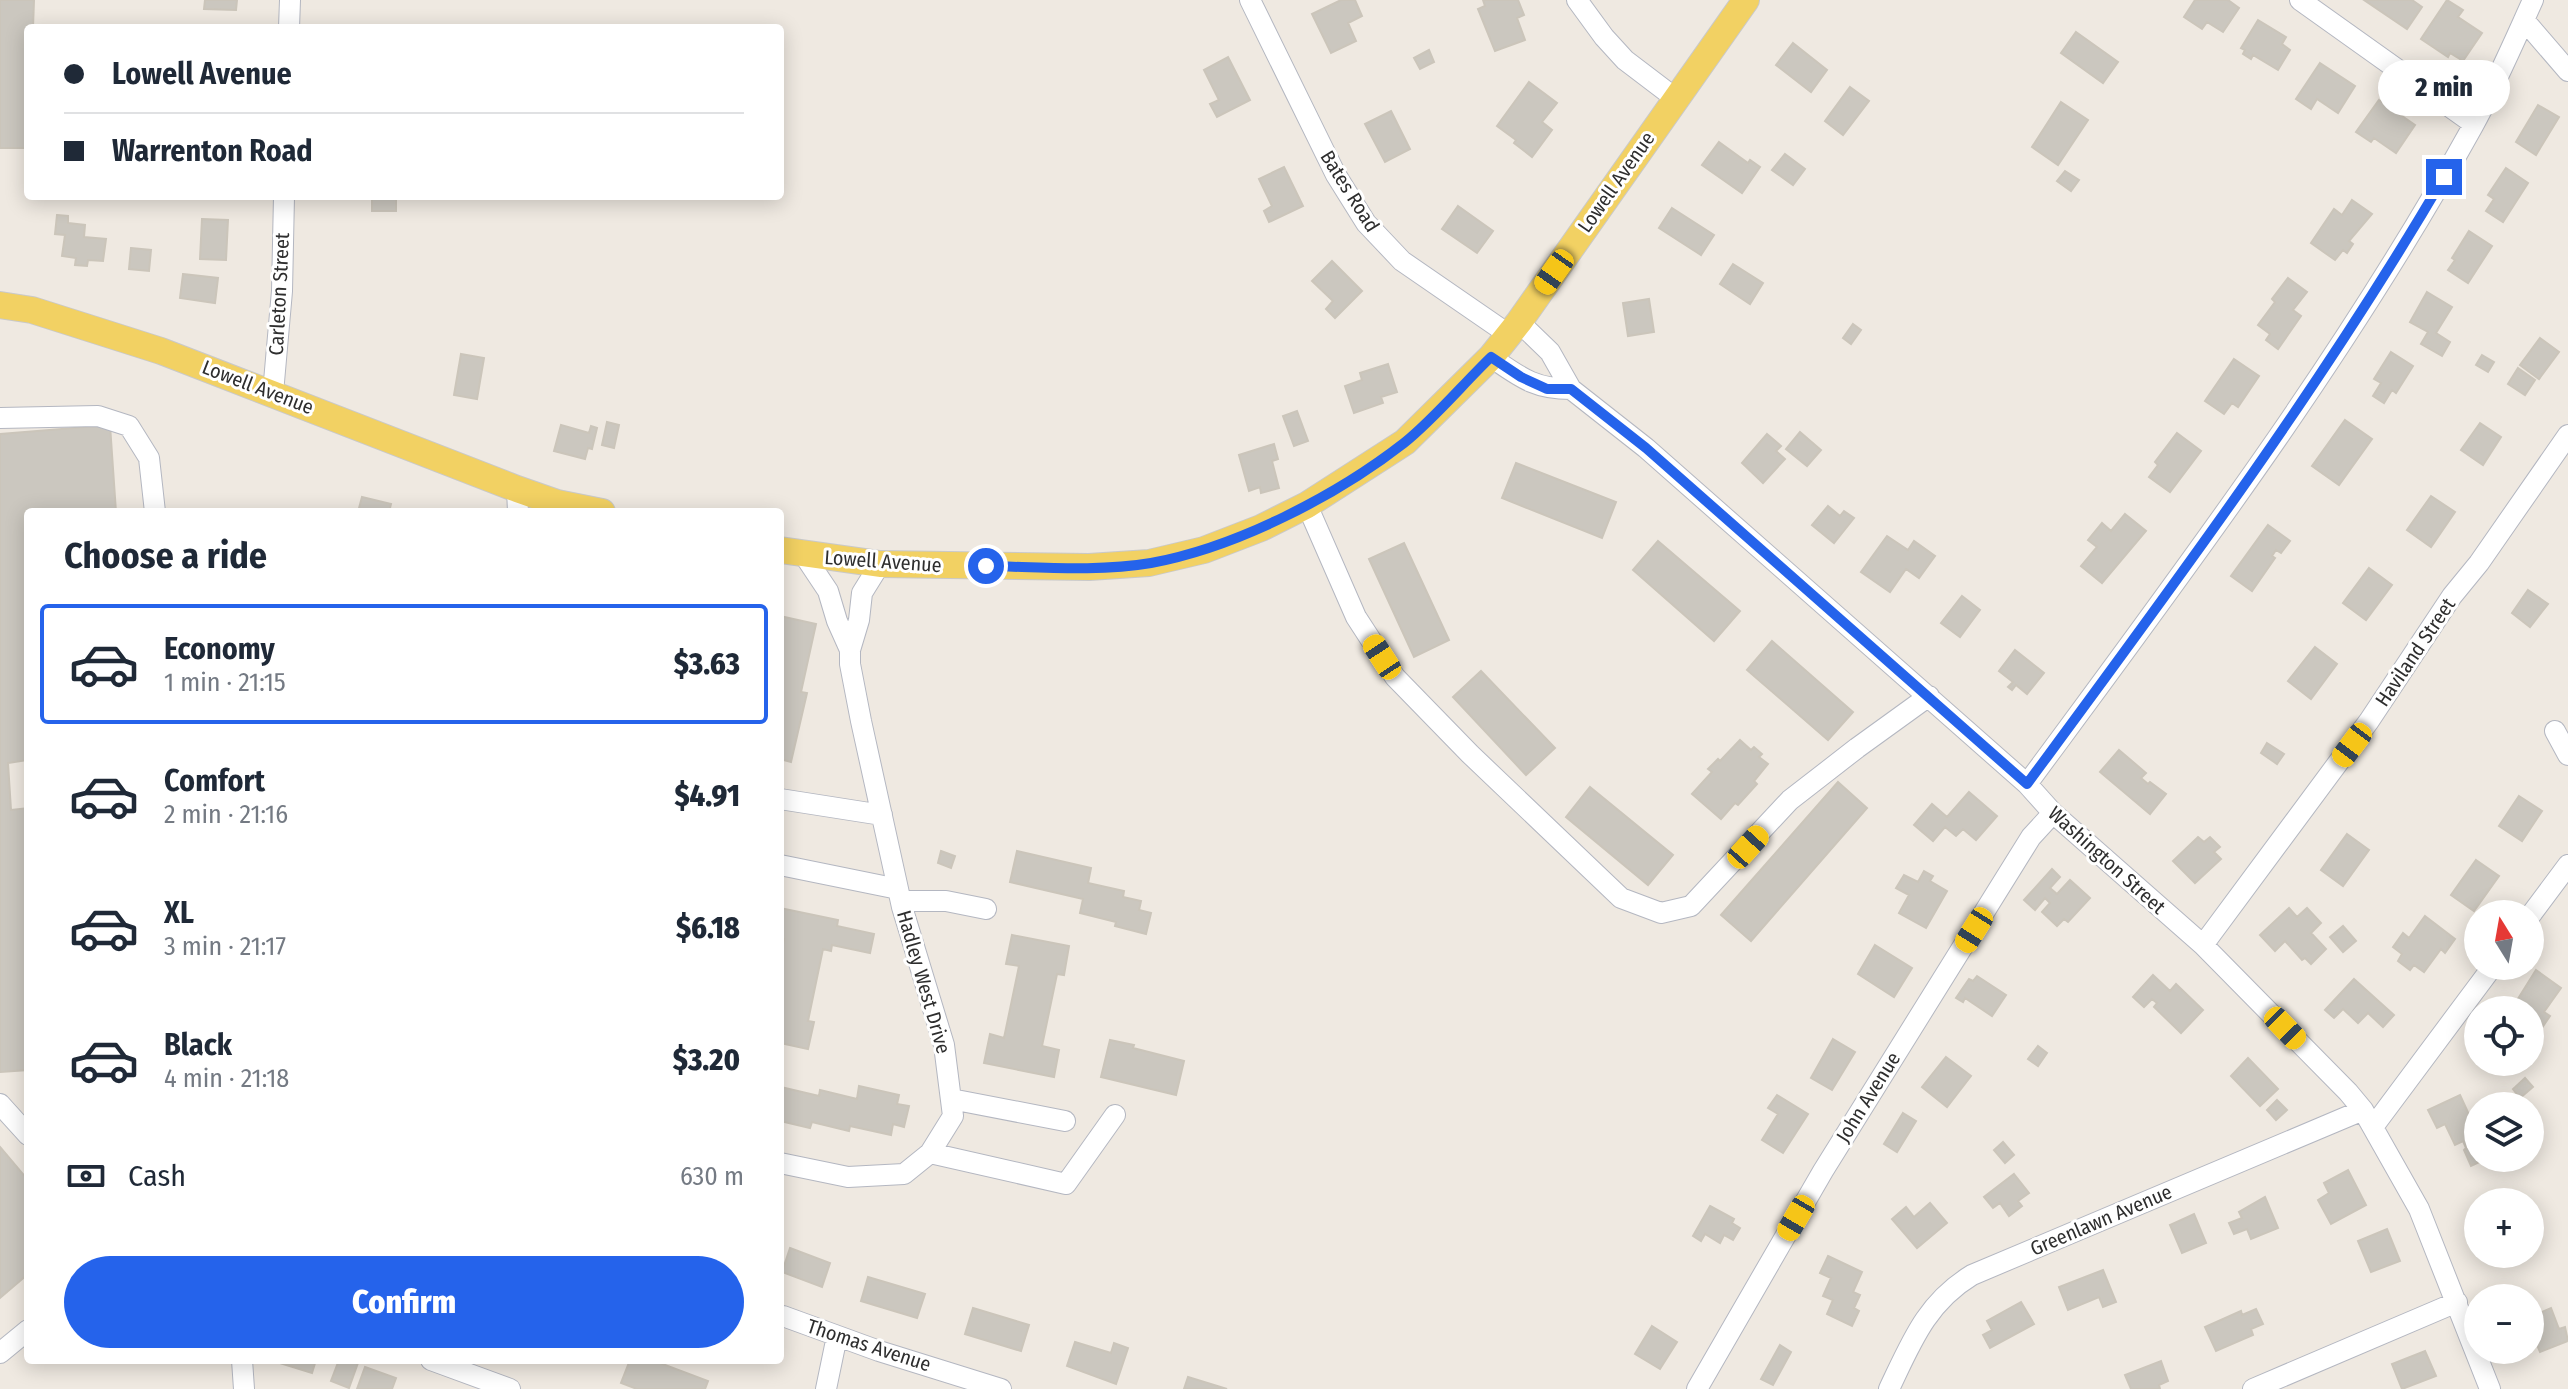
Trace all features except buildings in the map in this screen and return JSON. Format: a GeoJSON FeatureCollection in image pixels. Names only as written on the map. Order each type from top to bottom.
{"type":"FeatureCollection","features":[{"type":"Feature","properties":{"kind":"main road","name":"Lowell Avenue"},"geometry":{"type":"LineString","coordinates":[[792,552],[880,564],[1089,567],[1149,563],[1204,550],[1261,528],[1307,505],[1405,442],[1491,357],[1746,0]]}},
{"type":"Feature","properties":{"kind":"main road","name":"Lowell Avenue"},"geometry":{"type":"LineString","coordinates":[[0,305],[32,310],[147,346],[273,393],[518,500],[555,507]]}},
{"type":"Feature","properties":{"kind":"street"},"geometry":{"type":"LineString","coordinates":[[289,24],[290,0]]}},
{"type":"Feature","properties":{"kind":"street","name":"Bates Road"},"geometry":{"type":"LineString","coordinates":[[1250,0],[1336,175],[1366,223],[1402,261],[1513,328]]}},
{"type":"Feature","properties":{"kind":"street"},"geometry":{"type":"LineString","coordinates":[[1577,0],[1625,60],[1675,98]]}},
{"type":"Feature","properties":{"kind":"street"},"geometry":{"type":"LineString","coordinates":[[2300,0],[2474,124]]}},
{"type":"Feature","properties":{"kind":"street"},"geometry":{"type":"LineString","coordinates":[[2027,784],[2252,478],[2398,256],[2474,124],[2533,0]]}},
{"type":"Feature","properties":{"kind":"street"},"geometry":{"type":"LineString","coordinates":[[2524,20],[2568,71]]}},
{"type":"Feature","properties":{"kind":"street","name":"Carleton Street"},"geometry":{"type":"LineString","coordinates":[[273,393],[282,291],[284,200]]}},
{"type":"Feature","properties":{"kind":"street","name":"Washington Street"},"geometry":{"type":"LineString","coordinates":[[1513,328],[1550,352],[1571,389],[1646,448],[1929,696],[2027,784],[2053,813],[2203,945],[2368,1118],[2419,1209],[2490,1389]]}},
{"type":"Feature","properties":{"kind":"street","name":"Washington Street"},"geometry":{"type":"LineString","coordinates":[[1491,357],[1521,377],[1547,389],[1571,389]]}},
{"type":"Feature","properties":{"kind":"street"},"geometry":{"type":"LineString","coordinates":[[0,418],[98,416],[129,426],[149,458],[155,508]]}},
{"type":"Feature","properties":{"kind":"street","name":"Haviland Street"},"geometry":{"type":"LineString","coordinates":[[2203,945],[2369,721],[2452,596],[2479,563],[2568,435]]}},
{"type":"Feature","properties":{"kind":"street"},"geometry":{"type":"LineString","coordinates":[[1307,505],[1356,617],[1395,677],[1470,754],[1621,898],[1661,913],[1691,906],[1790,800],[1929,696]]}},
{"type":"Feature","properties":{"kind":"street","name":"Hadley West Drive"},"geometry":{"type":"LineString","coordinates":[[792,552],[828,591],[850,650]]}},
{"type":"Feature","properties":{"kind":"street","name":"Hadley West Drive"},"geometry":{"type":"LineString","coordinates":[[784,1164],[848,1177],[904,1174],[930,1153],[953,1116],[944,1045],[900,895],[850,664],[862,593],[880,564]]}},
{"type":"Feature","properties":{"kind":"street"},"geometry":{"type":"LineString","coordinates":[[2555,731],[2568,755]]}},
{"type":"Feature","properties":{"kind":"street"},"geometry":{"type":"LineString","coordinates":[[784,800],[882,815]]}},
{"type":"Feature","properties":{"kind":"street","name":"John Avenue"},"geometry":{"type":"LineString","coordinates":[[1697,1389],[1823,1171],[1901,1044],[2031,837],[2053,813]]}},
{"type":"Feature","properties":{"kind":"street"},"geometry":{"type":"LineString","coordinates":[[2542,900],[2568,865]]}},
{"type":"Feature","properties":{"kind":"street"},"geometry":{"type":"LineString","coordinates":[[784,866],[900,895],[986,909]]}},
{"type":"Feature","properties":{"kind":"street"},"geometry":{"type":"LineString","coordinates":[[2368,1118],[2481,980]]}},
{"type":"Feature","properties":{"kind":"street"},"geometry":{"type":"LineString","coordinates":[[951,1099],[1065,1121]]}},
{"type":"Feature","properties":{"kind":"street"},"geometry":{"type":"LineString","coordinates":[[0,1104],[24,1131]]}},
{"type":"Feature","properties":{"kind":"street"},"geometry":{"type":"LineString","coordinates":[[930,1153],[1066,1184],[1115,1115]]}},
{"type":"Feature","properties":{"kind":"street","name":"Greenlawn Avenue"},"geometry":{"type":"LineString","coordinates":[[1889,1389],[1921,1323],[1946,1293],[1972,1275],[2368,1118]]}},
{"type":"Feature","properties":{"kind":"street"},"geometry":{"type":"LineString","coordinates":[[2253,1389],[2457,1302]]}},
{"type":"Feature","properties":{"kind":"street","name":"Thomas Avenue"},"geometry":{"type":"LineString","coordinates":[[784,1316],[1001,1389]]}},
{"type":"Feature","properties":{"kind":"street"},"geometry":{"type":"LineString","coordinates":[[0,1353],[24,1333]]}},
{"type":"Feature","properties":{"kind":"street"},"geometry":{"type":"LineString","coordinates":[[826,1389],[837,1336]]}},
{"type":"Feature","properties":{"kind":"street"},"geometry":{"type":"LineString","coordinates":[[242,1364],[244,1389]]}},
{"type":"Feature","properties":{"kind":"street"},"geometry":{"type":"LineString","coordinates":[[442,1364],[510,1389]]}},
{"type":"Feature","properties":{"kind":"route"},"geometry":{"type":"LineString","coordinates":[[986,566],[1089,567],[1149,563],[1204,550],[1261,528],[1307,505],[1405,442],[1491,357],[1521,377],[1547,389],[1571,389],[1646,448],[2027,784],[2252,478],[2398,256],[2444,177]]}}]}
